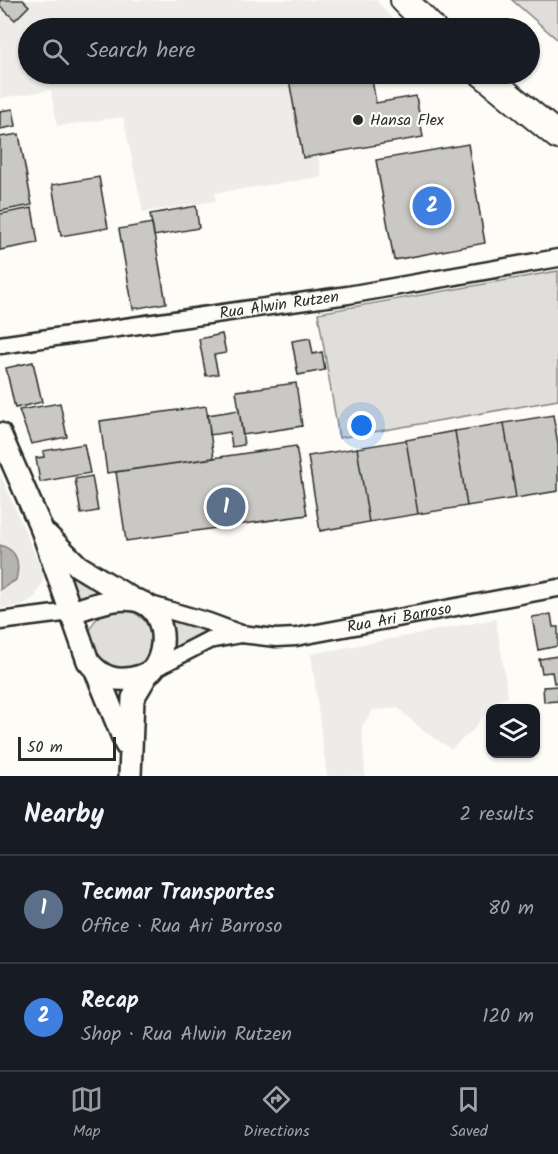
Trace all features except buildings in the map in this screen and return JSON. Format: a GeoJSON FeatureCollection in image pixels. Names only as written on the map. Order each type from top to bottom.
{"type":"FeatureCollection","features":[{"type":"Feature","properties":{"kind":"highway"},"geometry":{"type":"LineString","coordinates":[[404,0],[422,18]]}},
{"type":"Feature","properties":{"kind":"highway"},"geometry":{"type":"LineString","coordinates":[[495,84],[558,136]]}},
{"type":"Feature","properties":{"kind":"main road"},"geometry":{"type":"LineString","coordinates":[[0,434],[42,530],[82,649],[87,661],[96,671],[121,730],[130,767]]}},
{"type":"Feature","properties":{"kind":"main road"},"geometry":{"type":"LineString","coordinates":[[42,530],[78,566],[139,602],[152,611],[159,621],[163,633],[162,646],[151,671],[133,698],[130,767]]}},
{"type":"Feature","properties":{"kind":"main road"},"geometry":{"type":"LineString","coordinates":[[71,612],[96,605],[139,602]]}},
{"type":"Feature","properties":{"kind":"main road"},"geometry":{"type":"LineString","coordinates":[[82,649],[84,622],[96,605]]}},
{"type":"Feature","properties":{"kind":"main road"},"geometry":{"type":"LineString","coordinates":[[96,671],[116,679],[127,680],[151,671]]}},
{"type":"Feature","properties":{"kind":"street","name":"Rua Alwin Rutzen"},"geometry":{"type":"LineString","coordinates":[[0,345],[348,295],[558,258]]}},
{"type":"Feature","properties":{"kind":"street","name":"Rua Ari Barroso"},"geometry":{"type":"LineString","coordinates":[[139,602],[242,634],[276,638],[309,636],[558,588]]}},
{"type":"Feature","properties":{"kind":"street"},"geometry":{"type":"LineString","coordinates":[[0,621],[71,612]]}},
{"type":"Feature","properties":{"kind":"street","name":"Rua Ari Barroso"},"geometry":{"type":"LineString","coordinates":[[151,671],[209,640],[242,634]]}},
{"type":"Feature","properties":{"kind":"shaded area"},"geometry":{"type":"Polygon","coordinates":[[[0,0],[376,0],[392,18],[18,18],[18,84],[290,84],[303,158],[318,156],[322,177],[215,193],[216,201],[143,212],[123,117],[57,126],[51,90],[0,98],[0,0]]]}},
{"type":"Feature","properties":{"kind":"shaded area"},"geometry":{"type":"Polygon","coordinates":[[[512,0],[558,0],[558,40],[540,24],[540,18],[533,18],[512,0]]]}},
{"type":"Feature","properties":{"kind":"shaded area"},"geometry":{"type":"Polygon","coordinates":[[[558,271],[558,400],[339,438],[318,313],[558,271]]]}},
{"type":"Feature","properties":{"kind":"shaded area"},"geometry":{"type":"Polygon","coordinates":[[[0,474],[43,572],[43,581],[35,597],[23,605],[0,608],[0,474]]]}},
{"type":"Feature","properties":{"kind":"shaded area"},"geometry":{"type":"Polygon","coordinates":[[[0,545],[11,550],[18,568],[16,580],[0,590],[0,545]]]}},
{"type":"Feature","properties":{"kind":"shaded area"},"geometry":{"type":"Polygon","coordinates":[[[63,569],[81,582],[112,597],[76,602],[63,569]]]}},
{"type":"Feature","properties":{"kind":"shaded area"},"geometry":{"type":"Polygon","coordinates":[[[123,608],[144,620],[152,640],[142,662],[132,669],[120,670],[108,667],[101,662],[91,643],[90,635],[91,627],[99,616],[123,608]]]}},
{"type":"Feature","properties":{"kind":"shaded area"},"geometry":{"type":"Polygon","coordinates":[[[167,617],[216,631],[170,655],[167,617]]]}},
{"type":"Feature","properties":{"kind":"shaded area"},"geometry":{"type":"Polygon","coordinates":[[[496,619],[508,697],[493,704],[486,704],[486,713],[473,730],[451,749],[424,731],[398,708],[373,710],[362,726],[365,776],[327,776],[311,654],[496,619]]]}},
{"type":"Feature","properties":{"kind":"place","name":"Hansa Flex"},"geometry":{"type":"Point","coordinates":[358,120]}},
{"type":"Feature","properties":{"kind":"place","name":"Recap"},"geometry":{"type":"Point","coordinates":[432,206]}},
{"type":"Feature","properties":{"kind":"place","name":"Tecmar Transportes"},"geometry":{"type":"Point","coordinates":[226,507]}}]}
